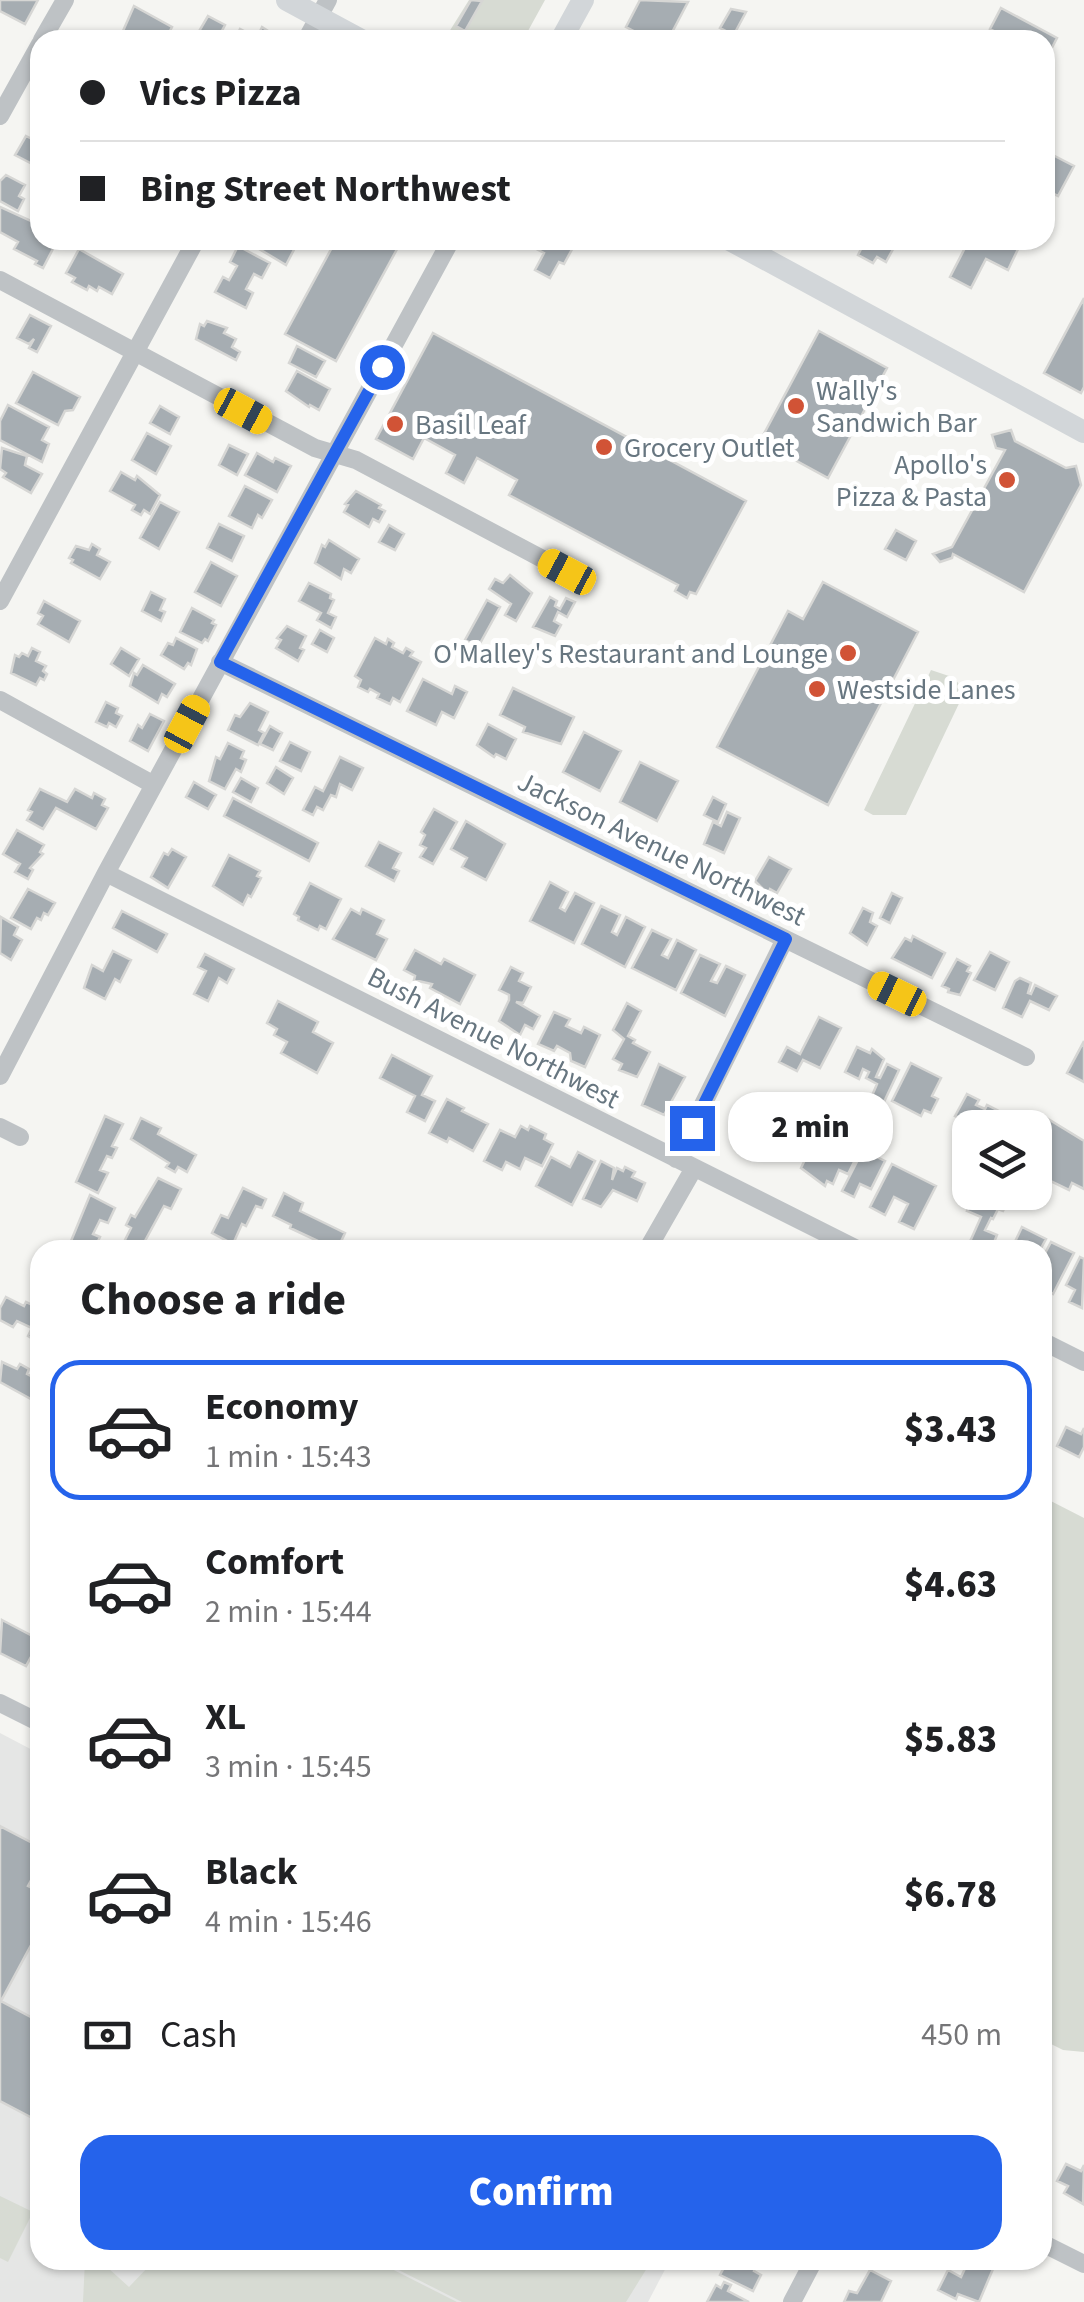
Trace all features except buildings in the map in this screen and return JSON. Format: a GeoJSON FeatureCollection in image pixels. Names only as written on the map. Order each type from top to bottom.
{"type":"FeatureCollection","features":[{"type":"Feature","properties":{"kind":"main road"},"geometry":{"type":"LineString","coordinates":[[287,0],[323,8],[349,30]]}},
{"type":"Feature","properties":{"kind":"main road"},"geometry":{"type":"LineString","coordinates":[[566,30],[583,0]]}},
{"type":"Feature","properties":{"kind":"main road"},"geometry":{"type":"LineString","coordinates":[[748,250],[1084,432]]}},
{"type":"Feature","properties":{"kind":"street"},"geometry":{"type":"LineString","coordinates":[[48,30],[65,0]]}},
{"type":"Feature","properties":{"kind":"street"},"geometry":{"type":"LineString","coordinates":[[0,116],[30,62]]}},
{"type":"Feature","properties":{"kind":"street"},"geometry":{"type":"LineString","coordinates":[[0,602],[191,250]]}},
{"type":"Feature","properties":{"kind":"street"},"geometry":{"type":"LineString","coordinates":[[0,1076],[106,872],[446,250]]}},
{"type":"Feature","properties":{"kind":"street"},"geometry":{"type":"LineString","coordinates":[[0,280],[315,448],[356,460],[567,572]]}},
{"type":"Feature","properties":{"kind":"street","name":"Jackson Avenue Northwest"},"geometry":{"type":"LineString","coordinates":[[220,662],[1026,1057]]}},
{"type":"Feature","properties":{"kind":"street"},"geometry":{"type":"LineString","coordinates":[[0,700],[154,785]]}},
{"type":"Feature","properties":{"kind":"street","name":"Bush Avenue Northwest"},"geometry":{"type":"LineString","coordinates":[[106,872],[839,1240]]}},
{"type":"Feature","properties":{"kind":"street"},"geometry":{"type":"LineString","coordinates":[[676,1159],[786,939]]}},
{"type":"Feature","properties":{"kind":"street"},"geometry":{"type":"LineString","coordinates":[[0,1127],[20,1137]]}},
{"type":"Feature","properties":{"kind":"street"},"geometry":{"type":"LineString","coordinates":[[653,1240],[694,1168]]}},
{"type":"Feature","properties":{"kind":"street"},"geometry":{"type":"LineString","coordinates":[[1052,1346],[1084,1362]]}},
{"type":"Feature","properties":{"kind":"street"},"geometry":{"type":"LineString","coordinates":[[0,1703],[30,1718]]}},
{"type":"Feature","properties":{"kind":"street"},"geometry":{"type":"LineString","coordinates":[[1052,2248],[1084,2264]]}},
{"type":"Feature","properties":{"kind":"street"},"geometry":{"type":"LineString","coordinates":[[792,2302],[809,2270]]}},
{"type":"Feature","properties":{"kind":"shaded area"},"geometry":{"type":"Polygon","coordinates":[[[469,0],[545,0],[528,30],[450,30],[469,0]]]}},
{"type":"Feature","properties":{"kind":"shaded area"},"geometry":{"type":"Polygon","coordinates":[[[931,670],[955,678],[964,693],[906,815],[873,815],[864,810],[931,670]]]}},
{"type":"Feature","properties":{"kind":"shaded area"},"geometry":{"type":"Polygon","coordinates":[[[1052,1502],[1084,1518],[1084,2052],[1052,2044],[1052,1502]]]}},
{"type":"Feature","properties":{"kind":"shaded area"},"geometry":{"type":"Polygon","coordinates":[[[0,1733],[30,1749],[30,2270],[665,2270],[648,2302],[0,2302],[0,1733]]]}},
{"type":"Feature","properties":{"kind":"shaded area"},"geometry":{"type":"Polygon","coordinates":[[[0,2196],[30,2211],[30,2218],[8,2262],[0,2258],[0,2196]]]}},
{"type":"Feature","properties":{"kind":"shaded area"},"geometry":{"type":"Polygon","coordinates":[[[85,2270],[110,2270],[129,2287],[145,2270],[394,2270],[457,2302],[83,2302],[85,2270]]]}},
{"type":"Feature","properties":{"kind":"shaded area"},"geometry":{"type":"Polygon","coordinates":[[[399,2270],[646,2270],[626,2302],[462,2302],[399,2270]]]}},
{"type":"Feature","properties":{"kind":"place","name":"Wally's Sandwich Bar"},"geometry":{"type":"Point","coordinates":[796,406]}},
{"type":"Feature","properties":{"kind":"place","name":"Basil Leaf"},"geometry":{"type":"Point","coordinates":[395,424]}},
{"type":"Feature","properties":{"kind":"place","name":"Grocery Outlet"},"geometry":{"type":"Point","coordinates":[604,447]}},
{"type":"Feature","properties":{"kind":"place","name":"Apollo's Pizza & Pasta"},"geometry":{"type":"Point","coordinates":[1007,480]}},
{"type":"Feature","properties":{"kind":"place","name":"O'Malley's Restaurant and Lounge"},"geometry":{"type":"Point","coordinates":[848,653]}},
{"type":"Feature","properties":{"kind":"place","name":"Westside Lanes"},"geometry":{"type":"Point","coordinates":[817,689]}},
{"type":"Feature","properties":{"kind":"route"},"geometry":{"type":"LineString","coordinates":[[382,367],[220,662],[786,939],[692,1128]]}}]}
